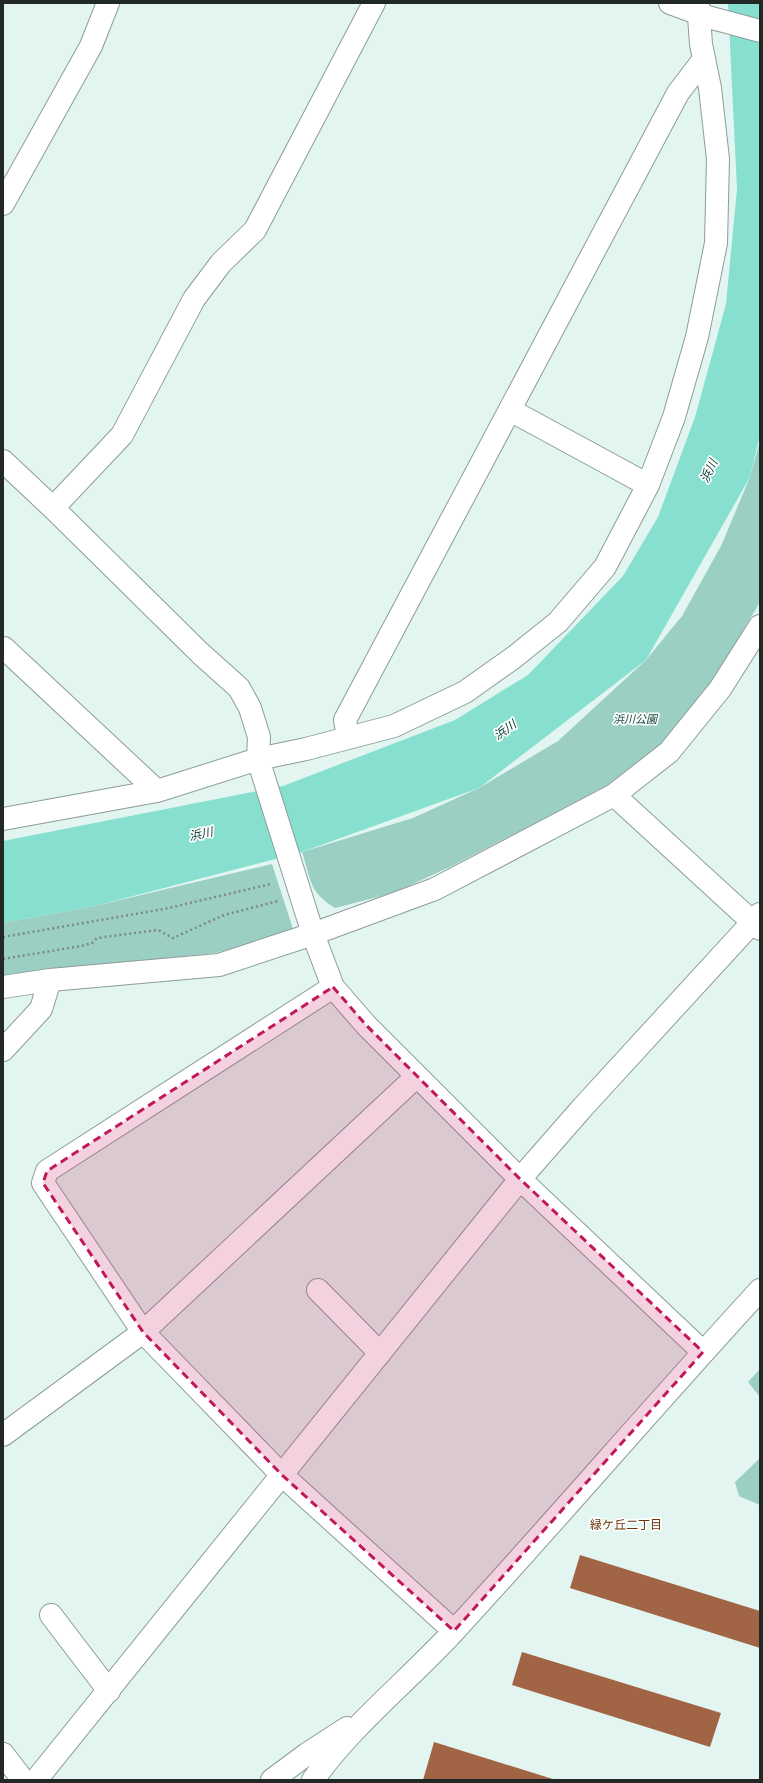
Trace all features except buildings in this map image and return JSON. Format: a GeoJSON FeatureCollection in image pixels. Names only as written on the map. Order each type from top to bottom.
{"type":"FeatureCollection","features":[{"type":"Feature","properties":{"kind":"street"},"geometry":{"type":"LineString","coordinates":[[3,204],[91,46],[108,3]]}},
{"type":"Feature","properties":{"kind":"street"},"geometry":{"type":"LineString","coordinates":[[53,508],[122,434],[194,299],[221,263],[255,230],[374,3]]}},
{"type":"Feature","properties":{"kind":"street"},"geometry":{"type":"LineString","coordinates":[[670,3],[701,11],[760,30]]}},
{"type":"Feature","properties":{"kind":"street"},"geometry":{"type":"LineString","coordinates":[[3,819],[157,791],[258,759],[394,726],[465,692],[513,658],[558,622],[605,567],[648,485],[674,417],[697,336],[716,243],[718,159],[710,88],[700,44],[701,11]]}},
{"type":"Feature","properties":{"kind":"street"},"geometry":{"type":"LineString","coordinates":[[348,738],[345,720],[678,94],[704,59]]}},
{"type":"Feature","properties":{"kind":"street"},"geometry":{"type":"LineString","coordinates":[[510,410],[648,485]]}},
{"type":"Feature","properties":{"kind":"street"},"geometry":{"type":"LineString","coordinates":[[3,461],[53,508],[200,653],[239,688],[250,708],[259,738],[258,759],[313,934],[333,987],[366,1024],[520,1179],[703,1352]]}},
{"type":"Feature","properties":{"kind":"street"},"geometry":{"type":"LineString","coordinates":[[3,987],[50,980],[219,965],[313,934],[435,889],[614,795],[669,752],[720,689],[760,626]]}},
{"type":"Feature","properties":{"kind":"street"},"geometry":{"type":"LineString","coordinates":[[4,648],[157,791]]}},
{"type":"Feature","properties":{"kind":"street"},"geometry":{"type":"LineString","coordinates":[[36,1780],[520,1179],[583,1107],[758,922],[614,795]]}},
{"type":"Feature","properties":{"kind":"street"},"geometry":{"type":"LineString","coordinates":[[3,1050],[42,1009],[50,980]]}},
{"type":"Feature","properties":{"kind":"street"},"geometry":{"type":"LineString","coordinates":[[333,987],[47,1171],[43,1183],[142,1332],[282,1475],[454,1631]]}},
{"type":"Feature","properties":{"kind":"street"},"geometry":{"type":"LineString","coordinates":[[3,1435],[142,1332],[417,1076]]}},
{"type":"Feature","properties":{"kind":"street"},"geometry":{"type":"LineString","coordinates":[[318,1290],[380,1353]]}},
{"type":"Feature","properties":{"kind":"street"},"geometry":{"type":"LineString","coordinates":[[313,1780],[323,1765],[369,1715],[454,1631],[760,1290]]}},
{"type":"Feature","properties":{"kind":"street"},"geometry":{"type":"LineString","coordinates":[[51,1615],[108,1691]]}},
{"type":"Feature","properties":{"kind":"street"},"geometry":{"type":"LineString","coordinates":[[272,1780],[306,1754],[369,1715]]}},
{"type":"Feature","properties":{"kind":"street"},"geometry":{"type":"LineString","coordinates":[[3,1754],[23,1780]]}},
{"type":"Feature","properties":{"kind":"path"},"geometry":{"type":"LineString","coordinates":[[3,937],[164,909],[296,881]]}},
{"type":"Feature","properties":{"kind":"path"},"geometry":{"type":"LineString","coordinates":[[3,959],[81,946],[92,942],[97,938],[158,930],[174,938],[296,881]]}},
{"type":"Feature","properties":{"kind":"highlighted area"},"geometry":{"type":"Polygon","coordinates":[[[333,987],[366,1025],[520,1179],[703,1352],[454,1631],[282,1475],[143,1332],[43,1183],[47,1171],[333,987]]]}},
{"type":"Feature","properties":{"kind":"green space","name":"浜川公園"},"geometry":{"type":"Polygon","coordinates":[[[760,441],[760,602],[714,679],[662,743],[606,786],[452,866],[393,893],[335,908],[326,902],[312,884],[302,852],[413,818],[479,788],[558,741],[646,660],[682,616],[721,546],[750,477],[760,441]]]}},
{"type":"Feature","properties":{"kind":"green space"},"geometry":{"type":"Polygon","coordinates":[[[272,864],[294,932],[215,953],[3,976],[3,923],[99,905],[272,864]]]}},
{"type":"Feature","properties":{"kind":"green space"},"geometry":{"type":"Polygon","coordinates":[[[760,1369],[760,1397],[748,1382],[760,1369]]]}},
{"type":"Feature","properties":{"kind":"green space"},"geometry":{"type":"Polygon","coordinates":[[[760,1458],[760,1505],[739,1496],[735,1482],[760,1458]]]}},
{"type":"Feature","properties":{"kind":"water","name":"浜川"},"geometry":{"type":"Polygon","coordinates":[[[728,3],[760,3],[760,435],[750,477],[646,660],[479,788],[302,852],[99,905],[3,923],[3,841],[283,786],[455,720],[528,675],[623,576],[658,517],[695,417],[726,304],[737,189],[728,3]]]}},
{"type":"Feature","properties":{"kind":"district","name":"緑ケ丘二丁目"},"geometry":{"type":"Point","coordinates":[626,1525]}}]}
